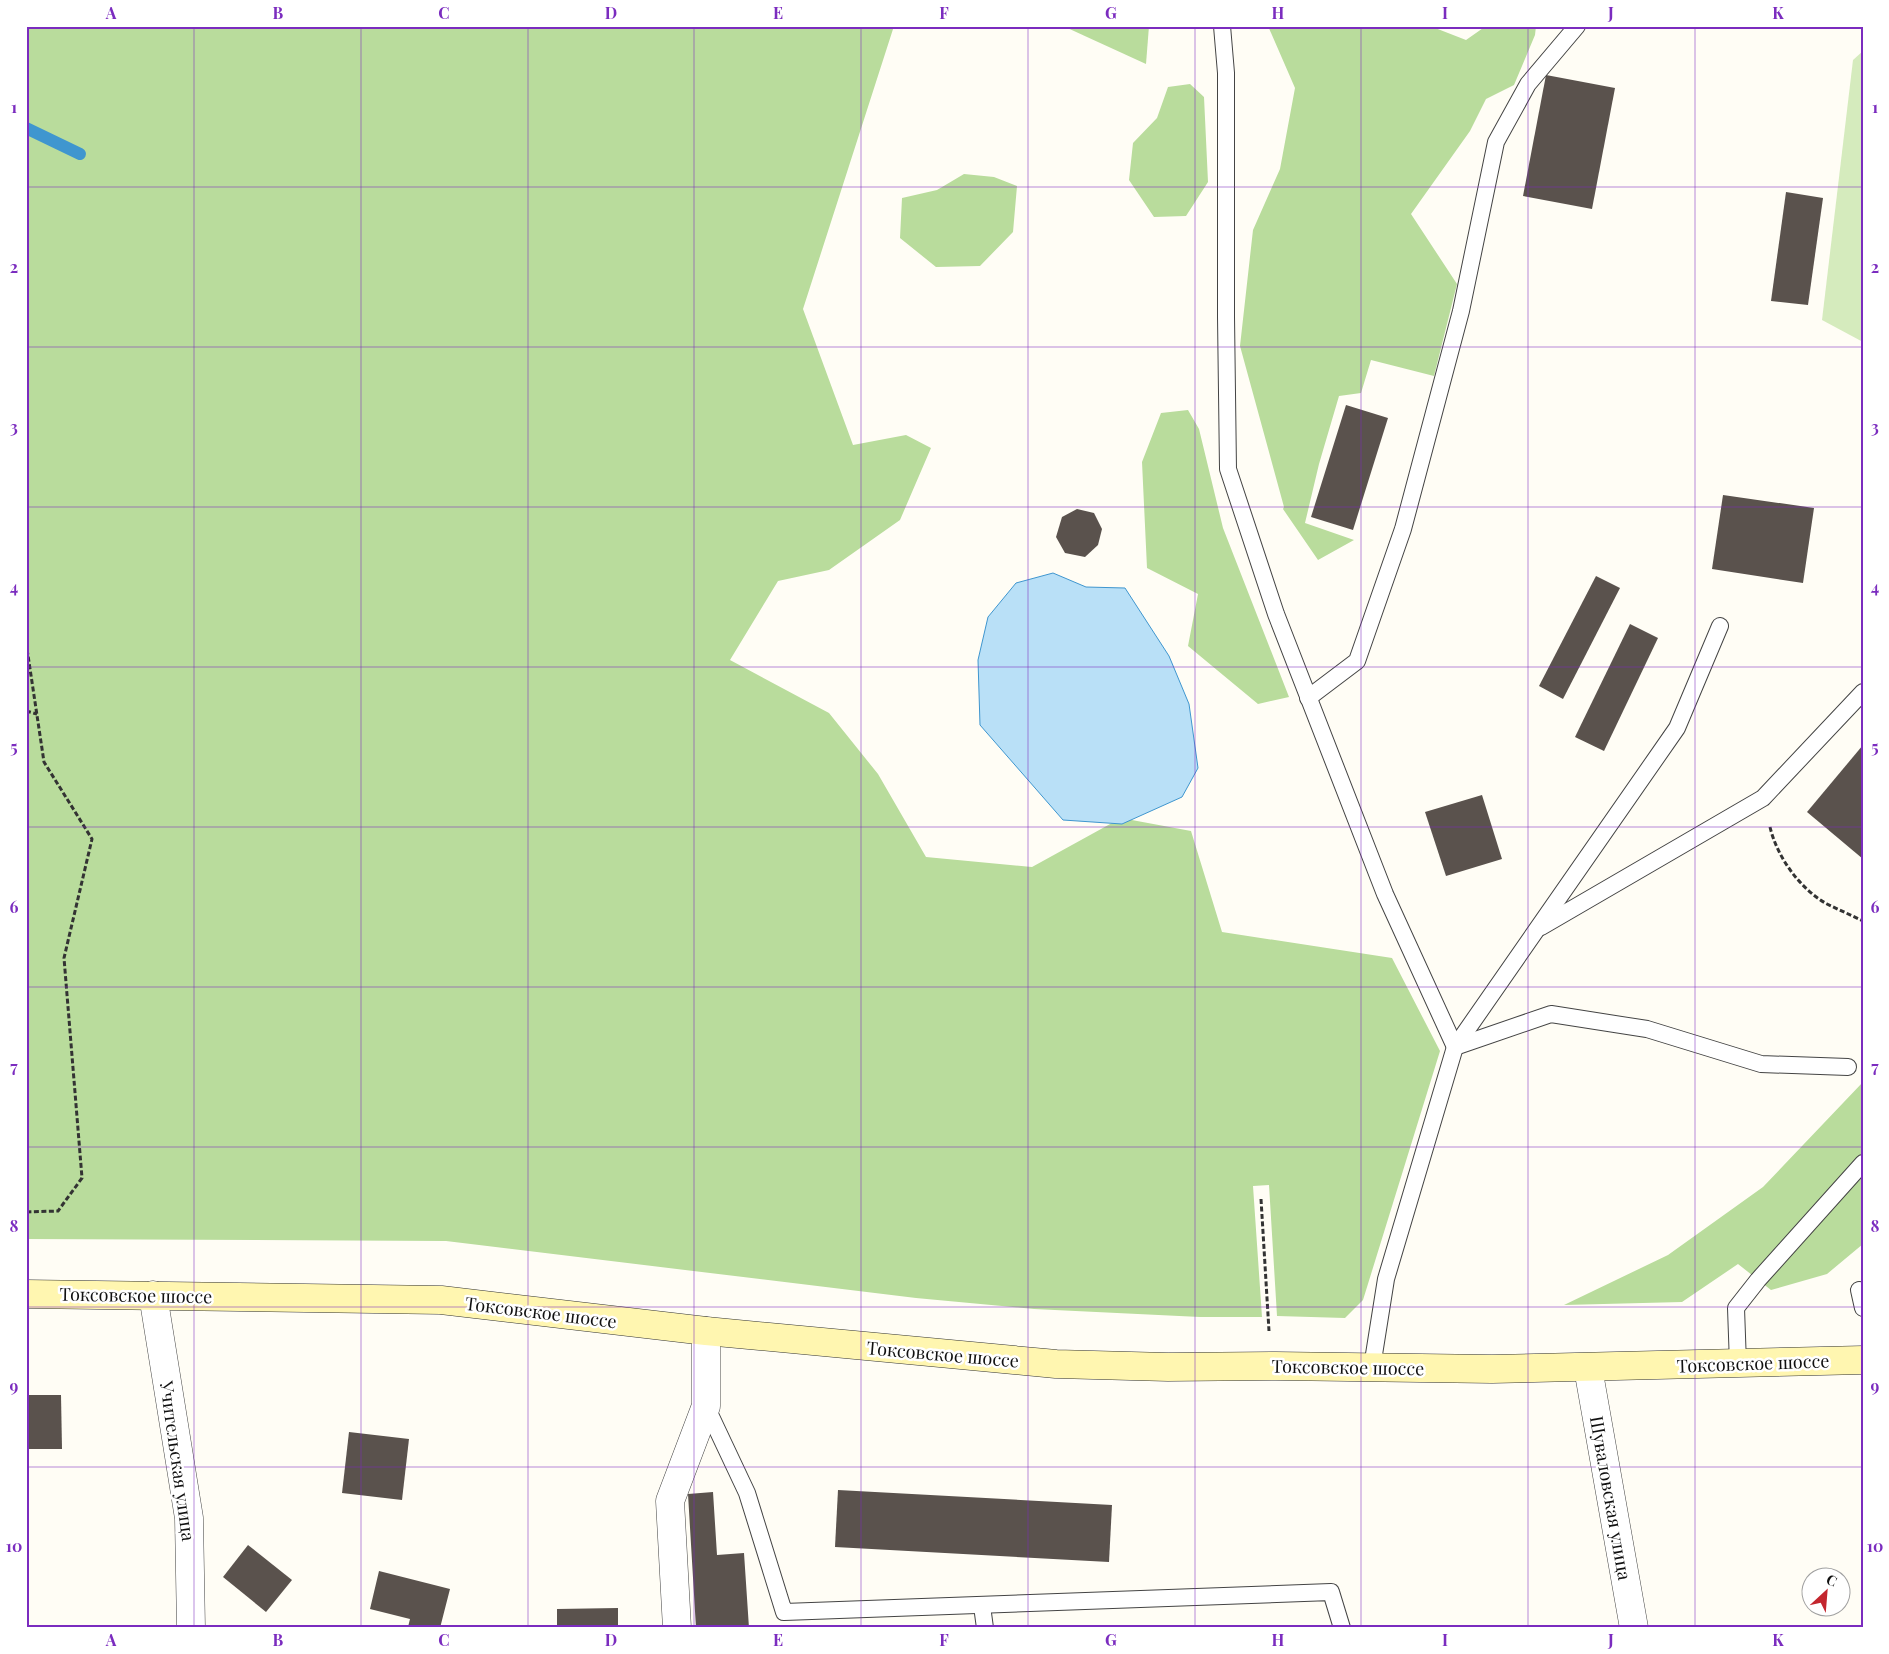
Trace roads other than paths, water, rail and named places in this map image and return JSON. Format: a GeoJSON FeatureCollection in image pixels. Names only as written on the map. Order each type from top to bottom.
{"type":"FeatureCollection","features":[{"type":"Feature","properties":{"kind":"main road","name":"Токсовское шоссе"},"geometry":{"type":"LineString","coordinates":[[26,1294],[440,1300],[706,1331],[1056,1364],[1168,1367],[1588,1368],[1863,1360]]}},
{"type":"Feature","properties":{"kind":"street","name":"Учительская улица"},"geometry":{"type":"LineString","coordinates":[[153,1295],[189,1518],[191,1628]]}},
{"type":"Feature","properties":{"kind":"street"},"geometry":{"type":"LineString","coordinates":[[677,1628],[670,1501],[706,1406],[706,1331]]}},
{"type":"Feature","properties":{"kind":"street","name":"Шуваловская улица"},"geometry":{"type":"LineString","coordinates":[[1588,1368],[1634,1628]]}},
{"type":"Feature","properties":{"kind":"lane"},"geometry":{"type":"LineString","coordinates":[[1222,26],[1226,73],[1228,469],[1276,614],[1308,698],[1385,894],[1455,1047]]}},
{"type":"Feature","properties":{"kind":"lane"},"geometry":{"type":"LineString","coordinates":[[1308,698],[1357,661],[1403,529],[1461,311],[1496,142],[1528,84],[1578,26]]}},
{"type":"Feature","properties":{"kind":"lane"},"geometry":{"type":"LineString","coordinates":[[1372,1368],[1386,1279],[1455,1047],[1677,728],[1720,626]]}},
{"type":"Feature","properties":{"kind":"lane"},"geometry":{"type":"LineString","coordinates":[[1537,930],[1763,798],[1863,692]]}},
{"type":"Feature","properties":{"kind":"lane"},"geometry":{"type":"LineString","coordinates":[[1455,1047],[1551,1014],[1647,1030],[1761,1064],[1848,1067]]}},
{"type":"Feature","properties":{"kind":"lane"},"geometry":{"type":"LineString","coordinates":[[1738,1364],[1736,1308],[1758,1280],[1863,1163]]}},
{"type":"Feature","properties":{"kind":"lane"},"geometry":{"type":"LineString","coordinates":[[1859,1290],[1863,1308]]}},
{"type":"Feature","properties":{"kind":"lane"},"geometry":{"type":"LineString","coordinates":[[706,1406],[747,1493],[784,1612],[1331,1592],[1342,1628]]}},
{"type":"Feature","properties":{"kind":"lane"},"geometry":{"type":"LineString","coordinates":[[982,1606],[985,1628]]}},
{"type":"Feature","properties":{"kind":"water"},"geometry":{"type":"Polygon","coordinates":[[[1053,573],[1086,587],[1125,588],[1169,656],[1189,704],[1198,768],[1182,797],[1122,824],[1063,820],[980,725],[978,660],[988,617],[1016,583],[1053,573]]]}},
{"type":"Feature","properties":{"kind":"waterway"},"geometry":{"type":"LineString","coordinates":[[26,128],[80,154]]}}]}
